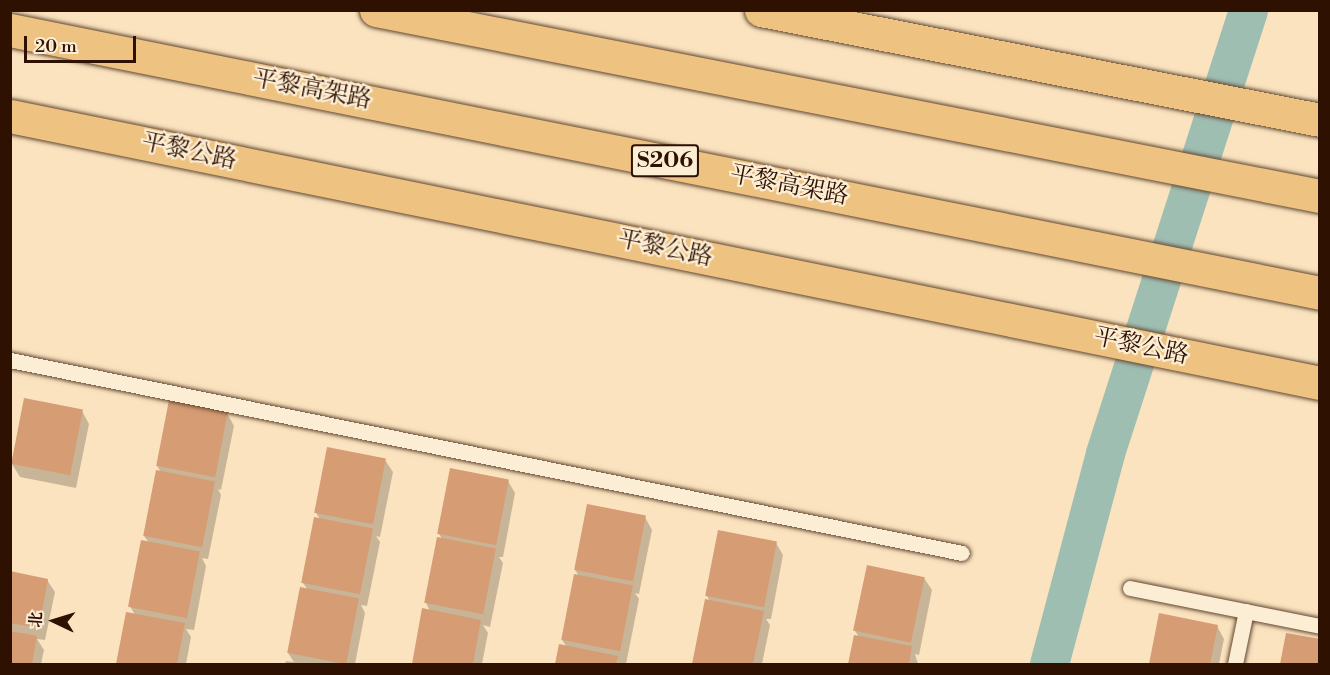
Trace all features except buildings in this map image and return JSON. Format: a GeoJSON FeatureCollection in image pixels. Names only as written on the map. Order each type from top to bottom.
{"type":"FeatureCollection","features":[{"type":"Feature","properties":{"kind":"main road"},"geometry":{"type":"LineString","coordinates":[[376,10],[1320,196]]}},
{"type":"Feature","properties":{"kind":"main road"},"geometry":{"type":"LineString","coordinates":[[761,10],[1320,120]]}},
{"type":"Feature","properties":{"kind":"main road","name":"平黎高架路"},"geometry":{"type":"LineString","coordinates":[[10,30],[1320,293]]}},
{"type":"Feature","properties":{"kind":"main road","name":"平黎公路"},"geometry":{"type":"LineString","coordinates":[[10,116],[1320,383]]}},
{"type":"Feature","properties":{"kind":"lane"},"geometry":{"type":"LineString","coordinates":[[10,360],[962,553]]}},
{"type":"Feature","properties":{"kind":"lane"},"geometry":{"type":"LineString","coordinates":[[1130,588],[1320,626]]}},
{"type":"Feature","properties":{"kind":"lane"},"geometry":{"type":"LineString","coordinates":[[1235,664],[1246,611]]}},
{"type":"Feature","properties":{"kind":"waterway"},"geometry":{"type":"LineString","coordinates":[[1049,664],[1105,453],[1248,10]]}}]}
